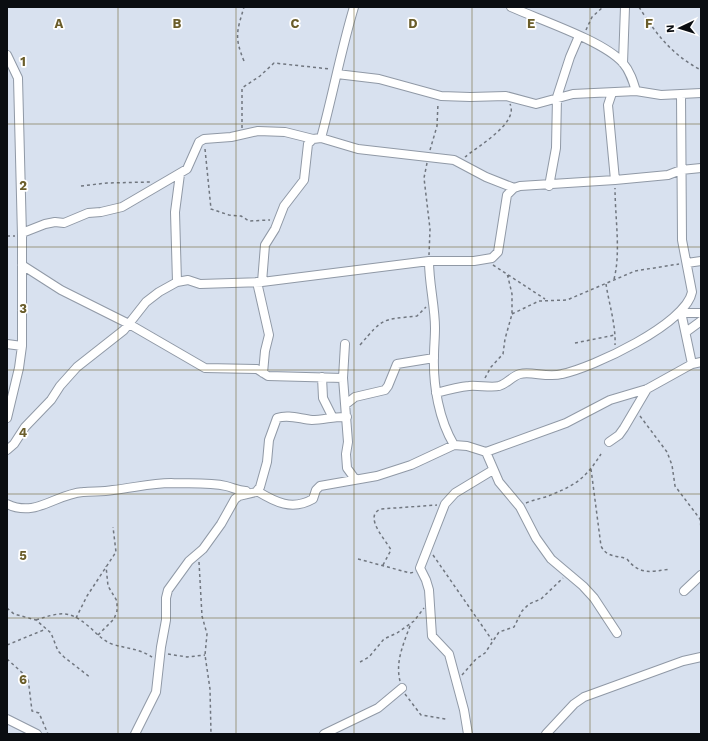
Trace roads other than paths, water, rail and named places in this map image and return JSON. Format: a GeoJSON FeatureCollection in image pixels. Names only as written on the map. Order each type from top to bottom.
{"type":"FeatureCollection","features":[{"type":"Feature","properties":{"kind":"street"},"geometry":{"type":"LineString","coordinates":[[263,373],[265,350],[269,335],[259,282],[265,245],[279,220],[284,206],[304,180],[308,144],[317,138],[338,72],[343,44],[354,7]]}},
{"type":"Feature","properties":{"kind":"street"},"geometry":{"type":"LineString","coordinates":[[512,7],[609,51],[623,62],[631,75],[636,91]]}},
{"type":"Feature","properties":{"kind":"street"},"geometry":{"type":"LineString","coordinates":[[623,62],[625,7]]}},
{"type":"Feature","properties":{"kind":"street"},"geometry":{"type":"LineString","coordinates":[[550,186],[556,148],[557,97],[570,56],[580,37]]}},
{"type":"Feature","properties":{"kind":"street"},"geometry":{"type":"LineString","coordinates":[[7,55],[18,78],[22,233],[22,346],[19,368],[7,418]]}},
{"type":"Feature","properties":{"kind":"street"},"geometry":{"type":"LineString","coordinates":[[338,72],[379,79],[441,96],[470,98],[506,96],[536,104],[557,97],[573,94],[636,91],[661,95],[701,94]]}},
{"type":"Feature","properties":{"kind":"street"},"geometry":{"type":"LineString","coordinates":[[612,93],[608,104],[615,180]]}},
{"type":"Feature","properties":{"kind":"street"},"geometry":{"type":"LineString","coordinates":[[436,393],[469,386],[499,386],[519,374],[549,376],[562,374],[614,355],[657,330],[681,312],[691,297],[692,292],[682,240],[683,189],[681,170],[681,94]]}},
{"type":"Feature","properties":{"kind":"street"},"geometry":{"type":"LineString","coordinates":[[22,233],[45,224],[56,222],[64,223],[88,213],[101,212],[122,207],[164,181],[180,174],[187,168],[200,142],[204,139],[231,137],[243,133],[258,131],[285,132],[317,138],[358,149],[454,160],[486,177],[514,188]]}},
{"type":"Feature","properties":{"kind":"street"},"geometry":{"type":"LineString","coordinates":[[7,450],[14,444],[25,427],[51,400],[60,386],[77,367],[124,330],[146,302],[159,292],[177,282],[188,280],[200,284],[259,282],[429,261],[480,260],[495,257],[498,252],[507,195],[514,188],[520,186],[550,186],[674,174],[681,170],[701,168]]}},
{"type":"Feature","properties":{"kind":"street"},"geometry":{"type":"LineString","coordinates":[[177,282],[175,212],[180,174]]}},
{"type":"Feature","properties":{"kind":"street"},"geometry":{"type":"LineString","coordinates":[[429,261],[436,327],[434,358],[436,393],[446,430],[454,445]]}},
{"type":"Feature","properties":{"kind":"street"},"geometry":{"type":"LineString","coordinates":[[687,263],[701,261]]}},
{"type":"Feature","properties":{"kind":"street"},"geometry":{"type":"LineString","coordinates":[[22,264],[61,290],[129,324],[205,368],[257,369],[268,376],[343,378]]}},
{"type":"Feature","properties":{"kind":"street"},"geometry":{"type":"LineString","coordinates":[[681,312],[701,313]]}},
{"type":"Feature","properties":{"kind":"street"},"geometry":{"type":"LineString","coordinates":[[681,312],[692,364]]}},
{"type":"Feature","properties":{"kind":"street"},"geometry":{"type":"LineString","coordinates":[[686,332],[701,321]]}},
{"type":"Feature","properties":{"kind":"street"},"geometry":{"type":"LineString","coordinates":[[7,344],[22,346]]}},
{"type":"Feature","properties":{"kind":"street"},"geometry":{"type":"LineString","coordinates":[[345,344],[343,378],[347,417],[347,468],[355,479]]}},
{"type":"Feature","properties":{"kind":"street"},"geometry":{"type":"LineString","coordinates":[[346,404],[355,397],[385,390],[397,364],[434,358]]}},
{"type":"Feature","properties":{"kind":"street"},"geometry":{"type":"LineString","coordinates":[[7,504],[32,509],[47,504],[58,497],[82,492],[113,490],[161,483],[226,486],[236,491],[255,492],[271,500],[292,506],[313,499],[316,490],[320,486],[384,474],[410,465],[454,445],[467,446],[486,452],[566,423],[610,400],[647,388],[692,364],[701,362]]}},
{"type":"Feature","properties":{"kind":"street"},"geometry":{"type":"LineString","coordinates":[[322,377],[323,398],[332,416]]}},
{"type":"Feature","properties":{"kind":"street"},"geometry":{"type":"LineString","coordinates":[[609,442],[619,435],[647,388]]}},
{"type":"Feature","properties":{"kind":"street"},"geometry":{"type":"LineString","coordinates":[[255,492],[268,462],[269,440],[277,418],[290,417],[318,420],[332,416],[347,417]]}},
{"type":"Feature","properties":{"kind":"street"},"geometry":{"type":"LineString","coordinates":[[486,452],[493,470],[507,493],[519,506],[536,538],[551,559],[594,598],[617,633]]}},
{"type":"Feature","properties":{"kind":"street"},"geometry":{"type":"LineString","coordinates":[[468,734],[457,682],[449,654],[432,636],[430,605],[426,580],[420,568],[445,504],[455,493],[493,470]]}},
{"type":"Feature","properties":{"kind":"street"},"geometry":{"type":"LineString","coordinates":[[135,734],[156,692],[160,652],[166,620],[166,598],[168,590],[221,524],[235,499],[239,496],[255,492]]}},
{"type":"Feature","properties":{"kind":"street"},"geometry":{"type":"LineString","coordinates":[[684,591],[701,575]]}},
{"type":"Feature","properties":{"kind":"street"},"geometry":{"type":"LineString","coordinates":[[546,734],[574,704],[584,697],[683,661],[701,657]]}},
{"type":"Feature","properties":{"kind":"street"},"geometry":{"type":"LineString","coordinates":[[324,734],[378,708],[402,688]]}},
{"type":"Feature","properties":{"kind":"street"},"geometry":{"type":"LineString","coordinates":[[7,719],[37,734]]}}]}
